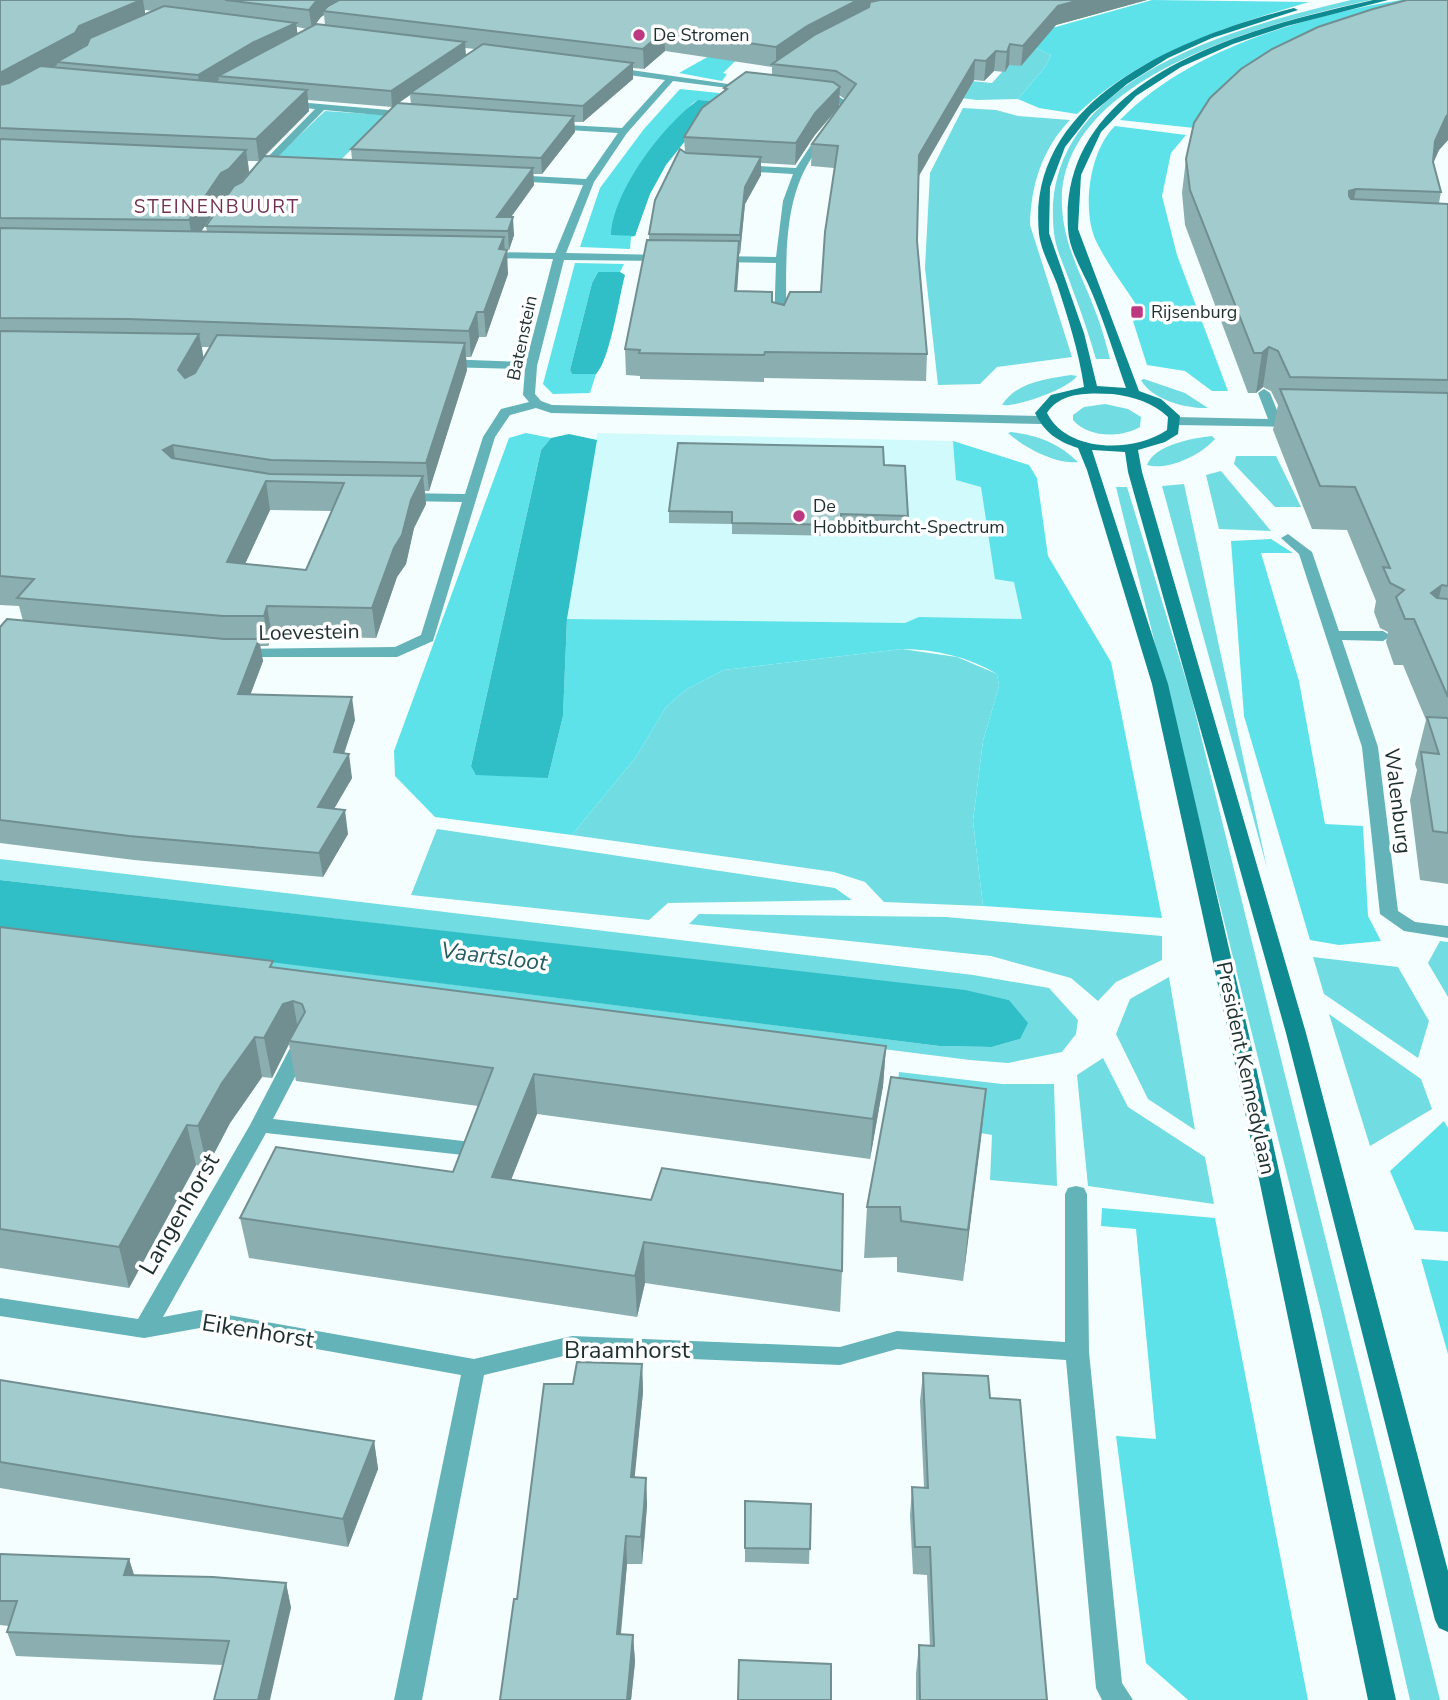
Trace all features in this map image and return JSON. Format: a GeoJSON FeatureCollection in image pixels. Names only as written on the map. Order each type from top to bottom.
{"type":"FeatureCollection","features":[{"type":"Feature","properties":{"kind":"street"},"geometry":{"type":"LineString","coordinates":[[1091,390],[1072,312],[1044,233],[1047,182],[1066,138],[1078,120],[1108,93],[1152,63],[1258,21],[1342,0]]}},
{"type":"Feature","properties":{"kind":"street"},"geometry":{"type":"LineString","coordinates":[[1134,394],[1074,233],[1073,182],[1090,141],[1103,123],[1131,95],[1176,67],[1279,27],[1384,0]]}},
{"type":"Feature","properties":{"kind":"street"},"geometry":{"type":"LineString","coordinates":[[604,69],[769,90]]}},
{"type":"Feature","properties":{"kind":"street","name":"Batenstein"},"geometry":{"type":"LineString","coordinates":[[670,79],[624,131],[589,182],[559,256],[531,366],[529,395],[537,404],[551,409],[1042,421]]}},
{"type":"Feature","properties":{"kind":"street"},"geometry":{"type":"LineString","coordinates":[[780,326],[782,260],[788,200],[800,171],[824,133],[848,106],[835,98],[804,94]]}},
{"type":"Feature","properties":{"kind":"street"},"geometry":{"type":"LineString","coordinates":[[273,103],[423,116]]}},
{"type":"Feature","properties":{"kind":"street"},"geometry":{"type":"LineString","coordinates":[[386,123],[405,106]]}},
{"type":"Feature","properties":{"kind":"street"},"geometry":{"type":"LineString","coordinates":[[262,167],[322,107]]}},
{"type":"Feature","properties":{"kind":"street"},"geometry":{"type":"LineString","coordinates":[[545,125],[624,131]]}},
{"type":"Feature","properties":{"kind":"street"},"geometry":{"type":"LineString","coordinates":[[252,171],[262,167],[275,167]]}},
{"type":"Feature","properties":{"kind":"street"},"geometry":{"type":"LineString","coordinates":[[724,167],[800,171]]}},
{"type":"Feature","properties":{"kind":"street"},"geometry":{"type":"LineString","coordinates":[[498,178],[589,182]]}},
{"type":"Feature","properties":{"kind":"street"},"geometry":{"type":"LineString","coordinates":[[477,254],[684,258]]}},
{"type":"Feature","properties":{"kind":"street"},"geometry":{"type":"LineString","coordinates":[[698,259],[782,260]]}},
{"type":"Feature","properties":{"kind":"street"},"geometry":{"type":"LineString","coordinates":[[433,362],[531,366]]}},
{"type":"Feature","properties":{"kind":"street"},"geometry":{"type":"LineString","coordinates":[[1175,421],[1173,431],[1165,438],[1131,447],[1083,444],[1056,434],[1042,421],[1042,410],[1051,400],[1069,393],[1091,390],[1134,394],[1163,406],[1175,421],[1315,425]]}},
{"type":"Feature","properties":{"kind":"street"},"geometry":{"type":"LineString","coordinates":[[1264,393],[1276,424]]}},
{"type":"Feature","properties":{"kind":"street","name":"Loevestein"},"geometry":{"type":"LineString","coordinates":[[214,652],[397,652],[428,638],[489,437],[506,412],[537,404]]}},
{"type":"Feature","properties":{"kind":"street","name":"President Kennedylaan"},"geometry":{"type":"LineString","coordinates":[[1083,444],[1097,478],[1160,684],[1238,1031],[1382,1700]]}},
{"type":"Feature","properties":{"kind":"street"},"geometry":{"type":"LineString","coordinates":[[1131,447],[1135,471],[1296,1033],[1448,1620]]}},
{"type":"Feature","properties":{"kind":"street"},"geometry":{"type":"LineString","coordinates":[[386,496],[469,498]]}},
{"type":"Feature","properties":{"kind":"street","name":"Walenburg"},"geometry":{"type":"LineString","coordinates":[[1288,538],[1305,552],[1370,747],[1389,914],[1410,928],[1448,932]]}},
{"type":"Feature","properties":{"kind":"street"},"geometry":{"type":"LineString","coordinates":[[1334,635],[1383,636]]}},
{"type":"Feature","properties":{"kind":"street","name":"Langenhorst"},"geometry":{"type":"LineString","coordinates":[[144,1329],[260,1125],[299,1050]]}},
{"type":"Feature","properties":{"kind":"street"},"geometry":{"type":"LineString","coordinates":[[260,1125],[463,1148]]}},
{"type":"Feature","properties":{"kind":"street"},"geometry":{"type":"LineString","coordinates":[[1076,1194],[1077,1352],[1109,1688],[1119,1700]]}},
{"type":"Feature","properties":{"kind":"street","name":"Eikenhorst"},"geometry":{"type":"LineString","coordinates":[[0,1307],[144,1329],[200,1319],[474,1368]]}},
{"type":"Feature","properties":{"kind":"street","name":"Braamhorst"},"geometry":{"type":"LineString","coordinates":[[474,1368],[572,1345],[840,1356],[897,1340],[1077,1352]]}},
{"type":"Feature","properties":{"kind":"street"},"geometry":{"type":"LineString","coordinates":[[408,1700],[474,1368]]}},
{"type":"Feature","properties":{"kind":"shaded area"},"geometry":{"type":"Polygon","coordinates":[[[1152,0],[1309,2],[1186,44],[1129,75],[1077,114],[1039,108],[1018,99],[1045,67],[1051,55],[1021,41],[1027,35],[1152,0]]]}},
{"type":"Feature","properties":{"kind":"shaded area"},"geometry":{"type":"Polygon","coordinates":[[[1351,0],[1371,0],[1280,23],[1228,40],[1177,62],[1131,89],[1093,122],[1069,161],[1062,207],[1070,249],[1098,319],[1110,359],[1096,359],[1054,233],[1057,180],[1077,135],[1110,98],[1153,68],[1202,45],[1254,26],[1351,0]]]}},
{"type":"Feature","properties":{"kind":"shaded area"},"geometry":{"type":"Polygon","coordinates":[[[1401,0],[1448,0],[1194,128],[1120,120],[1148,95],[1180,74],[1250,39],[1326,16],[1401,0]]]}},
{"type":"Feature","properties":{"kind":"shaded area"},"geometry":{"type":"Polygon","coordinates":[[[784,14],[723,73],[727,74],[722,81],[679,73],[784,14]]]}},
{"type":"Feature","properties":{"kind":"shaded area"},"geometry":{"type":"Polygon","coordinates":[[[1021,41],[1051,55],[1045,67],[1018,99],[977,100],[873,87],[890,73],[992,83],[1020,52],[1021,41]]]}},
{"type":"Feature","properties":{"kind":"shaded area"},"geometry":{"type":"Polygon","coordinates":[[[680,89],[719,93],[717,101],[698,100],[693,103],[657,141],[630,249],[580,247],[600,188],[644,129],[680,89]]]}},
{"type":"Feature","properties":{"kind":"shaded area"},"geometry":{"type":"Polygon","coordinates":[[[963,108],[1070,120],[1052,143],[1040,168],[1030,225],[1072,357],[997,367],[980,384],[938,385],[925,268],[930,173],[963,108]]]}},
{"type":"Feature","properties":{"kind":"shaded area"},"geometry":{"type":"Polygon","coordinates":[[[325,111],[385,115],[335,166],[271,162],[325,111]]]}},
{"type":"Feature","properties":{"kind":"shaded area"},"geometry":{"type":"Polygon","coordinates":[[[1115,126],[1186,135],[1171,153],[1162,196],[1177,255],[1228,391],[1212,391],[1185,371],[1147,365],[1133,321],[1144,317],[1102,253],[1089,215],[1090,182],[1094,166],[1099,150],[1115,126]]]}},
{"type":"Feature","properties":{"kind":"shaded area"},"geometry":{"type":"Polygon","coordinates":[[[575,263],[624,264],[620,272],[598,272],[592,283],[570,370],[572,374],[596,374],[590,393],[553,394],[543,384],[575,263]]]}},
{"type":"Feature","properties":{"kind":"shaded area"},"geometry":{"type":"Polygon","coordinates":[[[1077,376],[1054,391],[1019,403],[1002,405],[1008,397],[1024,386],[1077,376]]]}},
{"type":"Feature","properties":{"kind":"shaded area"},"geometry":{"type":"Polygon","coordinates":[[[1141,380],[1185,393],[1208,408],[1180,405],[1161,398],[1146,387],[1141,380]]]}},
{"type":"Feature","properties":{"kind":"shaded area"},"geometry":{"type":"Polygon","coordinates":[[[1105,404],[1128,409],[1141,417],[1140,427],[1124,433],[1105,434],[1087,430],[1073,420],[1073,415],[1084,407],[1105,404]]]}},
{"type":"Feature","properties":{"kind":"shaded area"},"geometry":{"type":"Polygon","coordinates":[[[526,433],[551,438],[541,450],[471,766],[548,778],[563,716],[567,619],[905,623],[919,617],[1022,619],[1014,582],[995,579],[981,487],[956,480],[953,441],[1029,465],[1037,478],[1048,556],[1111,662],[1162,918],[983,906],[973,821],[983,741],[999,686],[997,674],[951,655],[927,651],[902,649],[724,670],[687,689],[666,707],[636,757],[572,835],[435,817],[395,776],[394,751],[509,438],[526,433]]]}},
{"type":"Feature","properties":{"kind":"shaded area","name":"De Hobbitburcht-Spectrum"},"geometry":{"type":"Polygon","coordinates":[[[597,433],[953,441],[1001,460],[1029,628],[567,619],[597,433]]]}},
{"type":"Feature","properties":{"kind":"shaded area"},"geometry":{"type":"Polygon","coordinates":[[[1008,433],[1047,441],[1078,462],[1041,454],[1008,433]]]}},
{"type":"Feature","properties":{"kind":"shaded area"},"geometry":{"type":"Polygon","coordinates":[[[1212,436],[1215,439],[1193,456],[1165,466],[1147,465],[1157,452],[1185,441],[1212,436]]]}},
{"type":"Feature","properties":{"kind":"shaded area"},"geometry":{"type":"Polygon","coordinates":[[[1236,456],[1276,456],[1301,507],[1275,507],[1234,464],[1236,456]]]}},
{"type":"Feature","properties":{"kind":"shaded area"},"geometry":{"type":"Polygon","coordinates":[[[1221,471],[1271,531],[1219,529],[1206,475],[1221,471]]]}},
{"type":"Feature","properties":{"kind":"shaded area"},"geometry":{"type":"Polygon","coordinates":[[[1184,484],[1267,868],[1162,486],[1184,484]]]}},
{"type":"Feature","properties":{"kind":"shaded area"},"geometry":{"type":"Polygon","coordinates":[[[1116,487],[1127,487],[1191,696],[1440,1700],[1410,1700],[1321,1311],[1116,487]]]}},
{"type":"Feature","properties":{"kind":"shaded area"},"geometry":{"type":"Polygon","coordinates":[[[1271,539],[1293,553],[1261,553],[1299,681],[1325,824],[1363,826],[1368,916],[1381,941],[1339,945],[1310,940],[1244,716],[1231,541],[1271,539]]]}},
{"type":"Feature","properties":{"kind":"shaded area"},"geometry":{"type":"Polygon","coordinates":[[[902,649],[957,657],[997,674],[999,686],[983,741],[973,821],[983,906],[884,902],[865,882],[834,872],[572,835],[636,757],[666,707],[687,689],[724,670],[902,649]]]}},
{"type":"Feature","properties":{"kind":"shaded area"},"geometry":{"type":"Polygon","coordinates":[[[437,829],[835,888],[852,900],[668,903],[649,920],[411,895],[437,829]]]}},
{"type":"Feature","properties":{"kind":"shaded area"},"geometry":{"type":"Polygon","coordinates":[[[0,859],[973,975],[1049,988],[1078,1020],[1076,1034],[1062,1052],[1008,1063],[970,1060],[0,938],[0,927],[939,1046],[992,1047],[1020,1039],[1009,1000],[965,991],[0,880],[0,859]]]}},
{"type":"Feature","properties":{"kind":"shaded area"},"geometry":{"type":"Polygon","coordinates":[[[699,914],[946,917],[1162,936],[1162,960],[1116,982],[1098,1001],[1071,978],[991,956],[689,924],[699,914]]]}},
{"type":"Feature","properties":{"kind":"shaded area"},"geometry":{"type":"Polygon","coordinates":[[[1440,941],[1448,942],[1448,997],[1428,963],[1440,941]]]}},
{"type":"Feature","properties":{"kind":"shaded area"},"geometry":{"type":"Polygon","coordinates":[[[1313,957],[1398,967],[1429,1021],[1418,1058],[1324,994],[1313,957]]]}},
{"type":"Feature","properties":{"kind":"shaded area"},"geometry":{"type":"Polygon","coordinates":[[[1169,977],[1195,1130],[1148,1099],[1116,1034],[1130,999],[1169,977]]]}},
{"type":"Feature","properties":{"kind":"shaded area"},"geometry":{"type":"Polygon","coordinates":[[[1329,1014],[1421,1079],[1432,1109],[1370,1146],[1329,1014]]]}},
{"type":"Feature","properties":{"kind":"shaded area"},"geometry":{"type":"Polygon","coordinates":[[[1103,1058],[1128,1107],[1205,1157],[1214,1204],[1088,1186],[1077,1075],[1103,1058]]]}},
{"type":"Feature","properties":{"kind":"shaded area"},"geometry":{"type":"Polygon","coordinates":[[[899,1072],[1002,1084],[1054,1084],[1057,1186],[990,1180],[992,1135],[894,1118],[899,1072]]]}},
{"type":"Feature","properties":{"kind":"shaded area"},"geometry":{"type":"Polygon","coordinates":[[[1444,1121],[1448,1128],[1448,1232],[1415,1230],[1390,1171],[1444,1121]]]}},
{"type":"Feature","properties":{"kind":"shaded area"},"geometry":{"type":"Polygon","coordinates":[[[1102,1208],[1215,1218],[1308,1700],[1188,1700],[1146,1663],[1116,1436],[1156,1439],[1136,1229],[1101,1226],[1102,1208]]]}},
{"type":"Feature","properties":{"kind":"shaded area"},"geometry":{"type":"Polygon","coordinates":[[[1421,1259],[1448,1261],[1448,1354],[1421,1259]]]}},
{"type":"Feature","properties":{"kind":"water"},"geometry":{"type":"Polygon","coordinates":[[[698,100],[717,101],[666,165],[650,194],[635,236],[611,235],[621,199],[642,160],[670,125],[698,100]]]}},
{"type":"Feature","properties":{"kind":"water"},"geometry":{"type":"Polygon","coordinates":[[[598,272],[620,272],[625,275],[610,342],[596,374],[572,374],[570,370],[592,283],[598,272]]]}},
{"type":"Feature","properties":{"kind":"water"},"geometry":{"type":"Polygon","coordinates":[[[569,434],[597,440],[567,619],[563,716],[548,778],[476,775],[471,766],[541,450],[551,438],[569,434]]]}},
{"type":"Feature","properties":{"kind":"water","name":"Vaartsloot"},"geometry":{"type":"Polygon","coordinates":[[[0,880],[965,990],[1009,1000],[1028,1023],[1020,1039],[992,1047],[939,1046],[0,928],[0,880]]]}},
{"type":"Feature","properties":{"kind":"building"},"geometry":{"type":"Polygon","coordinates":[[[0,0],[141,0],[79,26],[75,33],[0,73],[0,0]]]}},
{"type":"Feature","properties":{"kind":"building"},"geometry":{"type":"Polygon","coordinates":[[[225,0],[317,0],[309,10],[225,0]]]}},
{"type":"Feature","properties":{"kind":"building"},"geometry":{"type":"Polygon","coordinates":[[[339,0],[856,1],[807,26],[776,47],[664,31],[643,49],[323,11],[339,0]]]}},
{"type":"Feature","properties":{"kind":"building"},"geometry":{"type":"Polygon","coordinates":[[[1080,0],[1058,6],[1023,46],[1010,44],[1007,52],[996,51],[986,61],[975,60],[919,155],[917,241],[927,354],[689,354],[639,353],[640,350],[625,349],[647,240],[739,241],[735,291],[772,292],[772,302],[784,305],[790,292],[821,292],[825,232],[838,146],[812,144],[856,84],[836,71],[772,64],[816,34],[869,7],[870,2],[1080,0]]]}},
{"type":"Feature","properties":{"kind":"building"},"geometry":{"type":"Polygon","coordinates":[[[1407,0],[1448,0],[1448,114],[1435,141],[1433,162],[1441,192],[1356,189],[1349,191],[1349,196],[1351,199],[1448,204],[1448,380],[1290,377],[1278,351],[1269,347],[1262,353],[1254,353],[1190,190],[1186,159],[1194,123],[1210,98],[1241,69],[1272,49],[1318,27],[1407,0]]]}},
{"type":"Feature","properties":{"kind":"building"},"geometry":{"type":"Polygon","coordinates":[[[164,6],[296,23],[254,42],[198,75],[57,62],[87,45],[90,38],[164,6]]]}},
{"type":"Feature","properties":{"kind":"building"},"geometry":{"type":"Polygon","coordinates":[[[316,24],[465,42],[391,91],[218,76],[316,24]]]}},
{"type":"Feature","properties":{"kind":"building"},"geometry":{"type":"Polygon","coordinates":[[[483,44],[633,63],[583,106],[410,93],[483,44]]]}},
{"type":"Feature","properties":{"kind":"building"},"geometry":{"type":"Polygon","coordinates":[[[40,66],[307,90],[256,139],[0,128],[0,85],[40,66]]]}},
{"type":"Feature","properties":{"kind":"building"},"geometry":{"type":"Polygon","coordinates":[[[746,72],[833,82],[840,87],[815,113],[796,143],[684,137],[702,108],[746,72]]]}},
{"type":"Feature","properties":{"kind":"building"},"geometry":{"type":"Polygon","coordinates":[[[397,103],[574,116],[541,158],[351,149],[397,103]]]}},
{"type":"Feature","properties":{"kind":"building"},"geometry":{"type":"Polygon","coordinates":[[[0,139],[246,150],[229,169],[221,173],[189,220],[0,218],[0,139]]]}},
{"type":"Feature","properties":{"kind":"building"},"geometry":{"type":"Polygon","coordinates":[[[680,149],[686,153],[761,157],[745,187],[740,235],[649,234],[655,200],[680,149]]]}},
{"type":"Feature","properties":{"kind":"building"},"geometry":{"type":"Polygon","coordinates":[[[264,156],[533,168],[497,217],[513,217],[508,231],[206,226],[234,186],[242,182],[264,156]]]}},
{"type":"Feature","properties":{"kind":"building"},"geometry":{"type":"Polygon","coordinates":[[[0,228],[504,237],[499,249],[507,250],[484,312],[477,312],[469,331],[128,319],[0,318],[0,228]]]}},
{"type":"Feature","properties":{"kind":"building"},"geometry":{"type":"Polygon","coordinates":[[[0,331],[199,334],[178,370],[185,378],[195,373],[217,335],[465,343],[426,463],[271,460],[173,445],[163,450],[172,458],[270,474],[423,476],[411,500],[402,535],[394,548],[372,608],[267,606],[264,616],[223,616],[17,598],[34,579],[0,576],[0,331]],[[266,481],[227,562],[306,570],[344,483],[266,481]]]}},
{"type":"Feature","properties":{"kind":"building"},"geometry":{"type":"Polygon","coordinates":[[[1280,389],[1448,393],[1448,586],[1442,585],[1431,593],[1437,598],[1448,599],[1448,697],[1414,619],[1405,619],[1396,597],[1404,590],[1390,583],[1383,567],[1390,568],[1355,487],[1320,486],[1280,389]]]}},
{"type":"Feature","properties":{"kind":"building"},"geometry":{"type":"Polygon","coordinates":[[[678,443],[883,447],[884,465],[905,466],[908,516],[841,514],[841,525],[732,523],[732,512],[669,511],[678,443]]]}},
{"type":"Feature","properties":{"kind":"building"},"geometry":{"type":"Polygon","coordinates":[[[7,619],[224,639],[259,639],[238,694],[352,697],[334,752],[349,754],[318,807],[345,810],[319,853],[129,836],[0,820],[0,627],[7,619]]]}},
{"type":"Feature","properties":{"kind":"building"},"geometry":{"type":"Polygon","coordinates":[[[1427,717],[1448,718],[1448,833],[1433,831],[1421,752],[1439,754],[1427,717]]]}},
{"type":"Feature","properties":{"kind":"building"},"geometry":{"type":"Polygon","coordinates":[[[0,927],[273,961],[270,967],[886,1046],[873,1119],[534,1074],[492,1177],[651,1200],[662,1168],[843,1194],[842,1271],[644,1242],[635,1276],[240,1218],[276,1147],[453,1172],[493,1068],[289,1041],[305,1012],[302,1004],[293,1001],[283,1004],[264,1038],[255,1037],[222,1083],[198,1126],[187,1125],[119,1247],[0,1229],[0,927]]]}},
{"type":"Feature","properties":{"kind":"building"},"geometry":{"type":"Polygon","coordinates":[[[891,1077],[986,1089],[968,1230],[901,1221],[900,1207],[867,1207],[891,1077]]]}},
{"type":"Feature","properties":{"kind":"building"},"geometry":{"type":"Polygon","coordinates":[[[577,1362],[642,1364],[631,1477],[646,1478],[644,1507],[641,1537],[626,1536],[617,1634],[633,1635],[627,1700],[500,1700],[514,1599],[517,1599],[544,1384],[573,1384],[577,1362]]]}},
{"type":"Feature","properties":{"kind":"building"},"geometry":{"type":"Polygon","coordinates":[[[923,1373],[988,1376],[990,1398],[1020,1400],[1047,1700],[920,1700],[919,1645],[934,1646],[930,1547],[915,1547],[912,1487],[928,1488],[923,1373]]]}},
{"type":"Feature","properties":{"kind":"building"},"geometry":{"type":"Polygon","coordinates":[[[0,1380],[374,1441],[343,1519],[0,1462],[0,1380]]]}},
{"type":"Feature","properties":{"kind":"building"},"geometry":{"type":"Polygon","coordinates":[[[745,1501],[811,1504],[810,1549],[745,1548],[745,1501]]]}},
{"type":"Feature","properties":{"kind":"building"},"geometry":{"type":"Polygon","coordinates":[[[0,1554],[129,1559],[124,1575],[213,1577],[286,1583],[258,1700],[214,1700],[229,1641],[7,1632],[17,1601],[0,1601],[0,1554]]]}},
{"type":"Feature","properties":{"kind":"building"},"geometry":{"type":"Polygon","coordinates":[[[739,1660],[831,1664],[831,1700],[738,1700],[739,1660]]]}},
{"type":"Feature","properties":{"kind":"place","name":"De Stromen"},"geometry":{"type":"Point","coordinates":[639,35]}},
{"type":"Feature","properties":{"kind":"place","name":"Rijsenburg"},"geometry":{"type":"Point","coordinates":[1137,312]}},
{"type":"Feature","properties":{"kind":"place","name":"De Hobbitburcht-Spectrum"},"geometry":{"type":"Point","coordinates":[799,516]}},
{"type":"Feature","properties":{"kind":"district","name":"STEINENBUURT"},"geometry":{"type":"Point","coordinates":[217,206]}}]}
